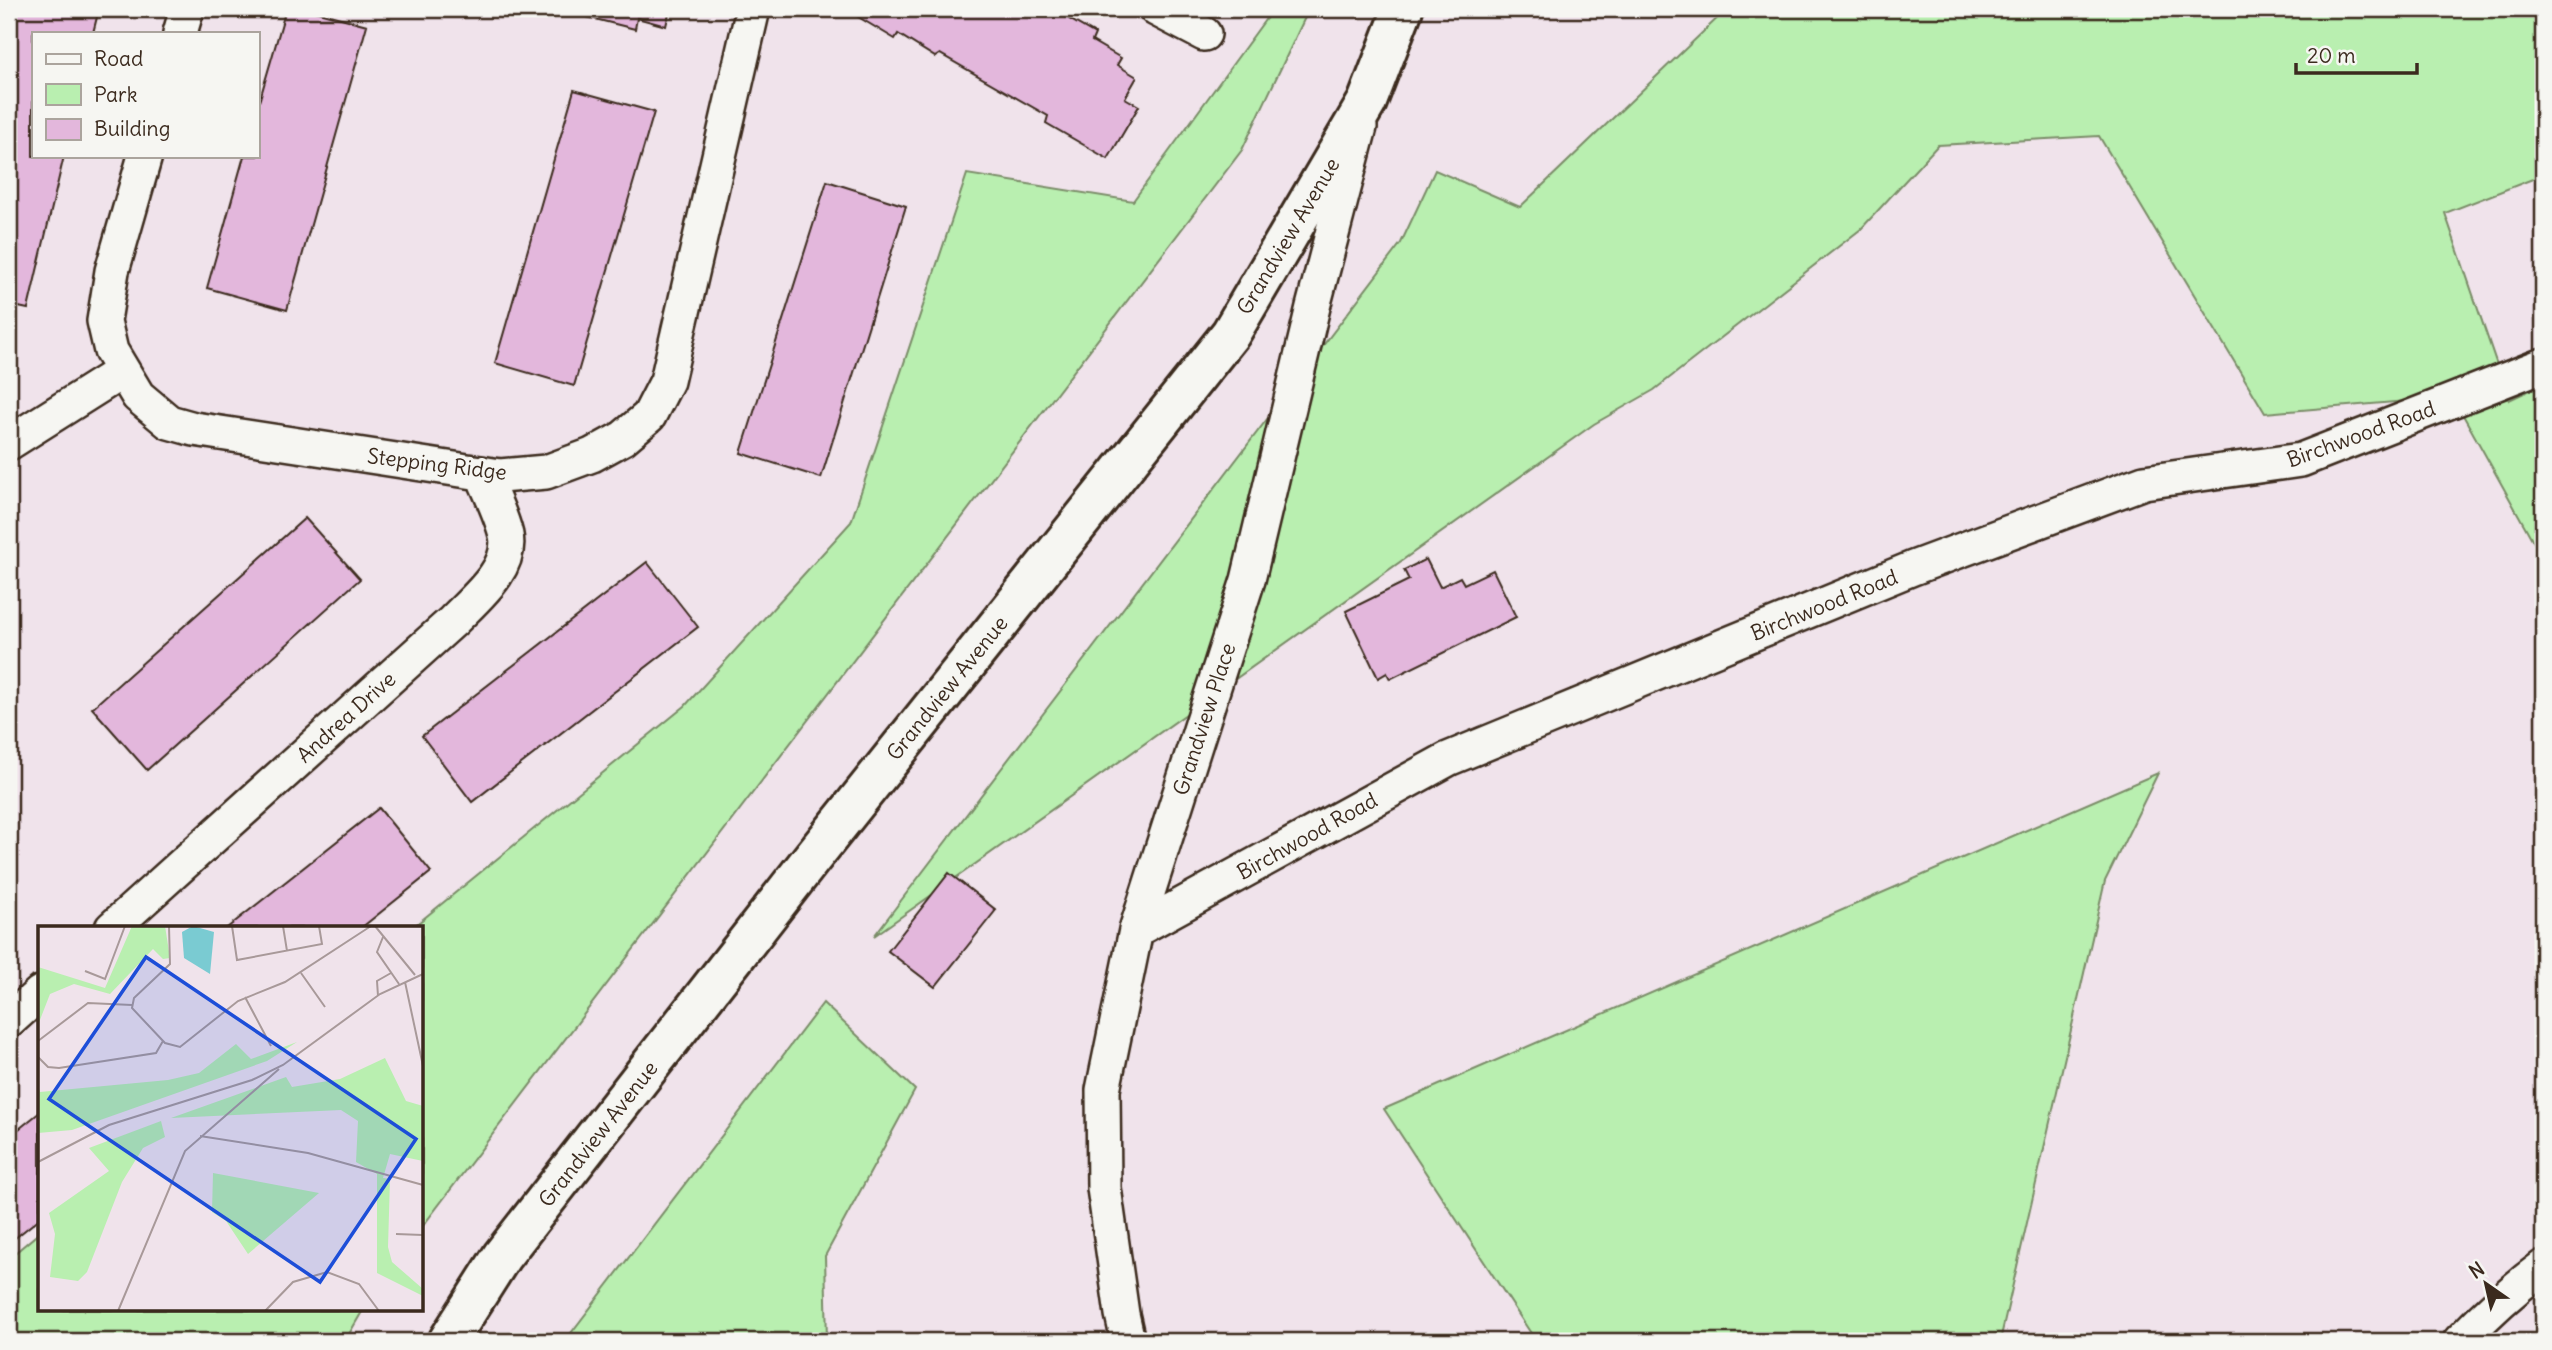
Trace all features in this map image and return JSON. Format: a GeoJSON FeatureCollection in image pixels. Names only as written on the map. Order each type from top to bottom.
{"type":"FeatureCollection","features":[{"type":"Feature","properties":{"kind":"main road","name":"Grandview Avenue"},"geometry":{"type":"LineString","coordinates":[[448,1341],[502,1256],[812,858],[1231,333],[1367,102],[1403,9]]}},
{"type":"Feature","properties":{"kind":"street"},"geometry":{"type":"LineString","coordinates":[[180,32],[187,9]]}},
{"type":"Feature","properties":{"kind":"street","name":"Stepping Ridge"},"geometry":{"type":"LineString","coordinates":[[144,158],[113,271],[104,321],[111,351],[138,396],[169,422],[194,429],[500,476],[546,472],[592,455],[623,438],[649,416],[667,381],[753,9]]}},
{"type":"Feature","properties":{"kind":"street"},"geometry":{"type":"LineString","coordinates":[[1156,9],[1204,34]]}},
{"type":"Feature","properties":{"kind":"street","name":"Grandview Place"},"geometry":{"type":"LineString","coordinates":[[1128,1341],[1104,1188],[1103,1090],[1136,930],[1248,580],[1313,307],[1367,102]]}},
{"type":"Feature","properties":{"kind":"street","name":"Birchwood Road"},"geometry":{"type":"LineString","coordinates":[[1136,930],[1448,759],[1913,568],[2144,482],[2301,460],[2543,365]]}},
{"type":"Feature","properties":{"kind":"street"},"geometry":{"type":"LineString","coordinates":[[9,443],[123,371]]}},
{"type":"Feature","properties":{"kind":"street","name":"Andrea Drive"},"geometry":{"type":"LineString","coordinates":[[114,926],[453,621],[489,583],[504,559],[506,536],[482,473]]}},
{"type":"Feature","properties":{"kind":"street"},"geometry":{"type":"LineString","coordinates":[[9,1021],[38,995]]}},
{"type":"Feature","properties":{"kind":"street"},"geometry":{"type":"LineString","coordinates":[[2460,1341],[2485,1314],[2543,1267]]}},
{"type":"Feature","properties":{"kind":"green space"},"geometry":{"type":"Polygon","coordinates":[[[1273,9],[1309,9],[1242,150],[424,1224],[424,926],[414,926],[685,706],[851,522],[967,174],[1133,201],[1273,9]]]}},
{"type":"Feature","properties":{"kind":"green space"},"geometry":{"type":"Polygon","coordinates":[[[1727,9],[2543,9],[2543,175],[2445,213],[2509,400],[2543,384],[2543,559],[2453,397],[2265,413],[2099,136],[1938,145],[1861,229],[1654,390],[1594,424],[874,936],[1401,243],[1435,170],[1520,207],[1727,9]]]}},
{"type":"Feature","properties":{"kind":"green space"},"geometry":{"type":"Polygon","coordinates":[[[2158,773],[2105,881],[2000,1341],[1536,1341],[1384,1109],[2158,773]]]}},
{"type":"Feature","properties":{"kind":"green space"},"geometry":{"type":"Polygon","coordinates":[[[823,1003],[915,1090],[825,1256],[827,1341],[565,1341],[823,1003]]]}},
{"type":"Feature","properties":{"kind":"green space"},"geometry":{"type":"Polygon","coordinates":[[[38,1234],[38,1312],[362,1312],[345,1341],[9,1341],[9,1258],[38,1234]]]}},
{"type":"Feature","properties":{"kind":"building"},"geometry":{"type":"Polygon","coordinates":[[[13,9],[99,9],[93,32],[32,32],[32,158],[64,158],[28,309],[9,305],[9,28],[13,9]]]}},
{"type":"Feature","properties":{"kind":"building"},"geometry":{"type":"Polygon","coordinates":[[[286,9],[307,9],[367,25],[287,310],[207,288],[243,158],[259,158],[259,102],[286,9]]]}},
{"type":"Feature","properties":{"kind":"building"},"geometry":{"type":"Polygon","coordinates":[[[585,9],[670,9],[666,26],[637,18],[635,29],[583,16],[585,9]]]}},
{"type":"Feature","properties":{"kind":"building"},"geometry":{"type":"Polygon","coordinates":[[[845,9],[1043,9],[1053,15],[1055,11],[1095,34],[1092,41],[1121,58],[1117,65],[1137,77],[1125,98],[1139,106],[1108,159],[1046,123],[1048,116],[940,54],[935,57],[898,34],[895,39],[845,9]]]}},
{"type":"Feature","properties":{"kind":"building"},"geometry":{"type":"Polygon","coordinates":[[[574,90],[654,112],[574,386],[495,363],[574,90]]]}},
{"type":"Feature","properties":{"kind":"building"},"geometry":{"type":"Polygon","coordinates":[[[827,181],[906,206],[821,478],[741,453],[827,181]]]}},
{"type":"Feature","properties":{"kind":"building"},"geometry":{"type":"Polygon","coordinates":[[[305,518],[360,579],[147,770],[92,708],[305,518]]]}},
{"type":"Feature","properties":{"kind":"building"},"geometry":{"type":"Polygon","coordinates":[[[1426,559],[1440,587],[1460,577],[1464,584],[1493,570],[1516,617],[1390,679],[1387,673],[1378,678],[1346,611],[1409,580],[1404,570],[1426,559]]]}},
{"type":"Feature","properties":{"kind":"building"},"geometry":{"type":"Polygon","coordinates":[[[647,562],[698,627],[472,802],[422,736],[647,562]]]}},
{"type":"Feature","properties":{"kind":"building"},"geometry":{"type":"Polygon","coordinates":[[[379,808],[431,872],[364,926],[230,926],[379,808]]]}},
{"type":"Feature","properties":{"kind":"building"},"geometry":{"type":"Polygon","coordinates":[[[949,873],[996,910],[935,987],[888,951],[949,873]]]}},
{"type":"Feature","properties":{"kind":"building"},"geometry":{"type":"Polygon","coordinates":[[[38,1114],[38,1220],[9,1243],[9,1137],[38,1114]]]}}]}
